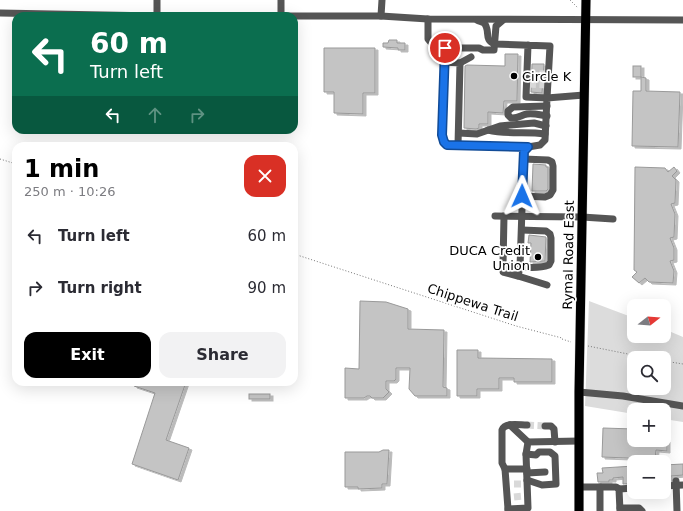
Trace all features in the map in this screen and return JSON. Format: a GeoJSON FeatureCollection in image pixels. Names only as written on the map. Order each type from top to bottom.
{"type":"FeatureCollection","features":[{"type":"Feature","properties":{"kind":"main road","name":"Rymal Road East"},"geometry":{"type":"LineString","coordinates":[[579,511],[579,392],[586,5]]}},
{"type":"Feature","properties":{"kind":"street"},"geometry":{"type":"LineString","coordinates":[[157,12],[158,0]]}},
{"type":"Feature","properties":{"kind":"street"},"geometry":{"type":"LineString","coordinates":[[281,0],[281,12]]}},
{"type":"Feature","properties":{"kind":"street"},"geometry":{"type":"LineString","coordinates":[[381,16],[382,0]]}},
{"type":"Feature","properties":{"kind":"street"},"geometry":{"type":"LineString","coordinates":[[0,13],[12,13]]}},
{"type":"Feature","properties":{"kind":"street"},"geometry":{"type":"LineString","coordinates":[[298,16],[381,16],[477,20],[683,20]]}},
{"type":"Feature","properties":{"kind":"street"},"geometry":{"type":"LineString","coordinates":[[428,19],[428,39],[433,45],[445,48],[479,48],[483,50],[494,50],[496,26],[503,20]]}},
{"type":"Feature","properties":{"kind":"street"},"geometry":{"type":"LineString","coordinates":[[445,48],[442,135],[444,142],[447,145],[528,147],[540,145],[545,140],[545,116],[548,98],[547,84],[550,46],[495,44],[488,39],[484,24],[477,20]]}},
{"type":"Feature","properties":{"kind":"street"},"geometry":{"type":"LineString","coordinates":[[526,106],[528,84],[528,45]]}},
{"type":"Feature","properties":{"kind":"street"},"geometry":{"type":"LineString","coordinates":[[444,62],[460,63],[471,57]]}},
{"type":"Feature","properties":{"kind":"street"},"geometry":{"type":"LineString","coordinates":[[458,145],[460,63]]}},
{"type":"Feature","properties":{"kind":"street"},"geometry":{"type":"LineString","coordinates":[[526,97],[548,98],[584,95]]}},
{"type":"Feature","properties":{"kind":"street"},"geometry":{"type":"LineString","coordinates":[[545,116],[538,114],[525,114],[517,119],[511,118],[508,115],[508,110],[513,107],[547,106]]}},
{"type":"Feature","properties":{"kind":"street"},"geometry":{"type":"LineString","coordinates":[[459,133],[477,134],[500,126],[534,123],[546,126]]}},
{"type":"Feature","properties":{"kind":"street"},"geometry":{"type":"LineString","coordinates":[[487,130],[501,133],[545,134]]}},
{"type":"Feature","properties":{"kind":"street"},"geometry":{"type":"LineString","coordinates":[[518,276],[520,267],[522,230],[523,159],[524,151],[528,147]]}},
{"type":"Feature","properties":{"kind":"street"},"geometry":{"type":"LineString","coordinates":[[522,196],[545,197],[550,195],[553,190],[552,162],[548,160],[523,159]]}},
{"type":"Feature","properties":{"kind":"street"},"geometry":{"type":"LineString","coordinates":[[495,216],[582,217],[613,219]]}},
{"type":"Feature","properties":{"kind":"street"},"geometry":{"type":"LineString","coordinates":[[504,216],[503,272],[547,285]]}},
{"type":"Feature","properties":{"kind":"street"},"geometry":{"type":"LineString","coordinates":[[503,265],[544,267],[551,261],[552,238],[550,234],[546,231],[522,230]]}},
{"type":"Feature","properties":{"kind":"street"},"geometry":{"type":"LineString","coordinates":[[579,392],[623,396],[683,406]]}},
{"type":"Feature","properties":{"kind":"street"},"geometry":{"type":"LineString","coordinates":[[527,425],[506,425],[502,430],[502,463],[510,484],[511,497],[508,510],[528,508],[526,496],[526,454],[528,442]]}},
{"type":"Feature","properties":{"kind":"street"},"geometry":{"type":"LineString","coordinates":[[510,425],[528,442],[579,441]]}},
{"type":"Feature","properties":{"kind":"street"},"geometry":{"type":"LineString","coordinates":[[545,426],[551,426],[554,429],[555,442]]}},
{"type":"Feature","properties":{"kind":"street"},"geometry":{"type":"LineString","coordinates":[[505,469],[542,485],[556,484],[555,456],[550,452],[539,452],[536,455],[526,454]]}},
{"type":"Feature","properties":{"kind":"street"},"geometry":{"type":"LineString","coordinates":[[526,478],[546,472]]}},
{"type":"Feature","properties":{"kind":"street"},"geometry":{"type":"LineString","coordinates":[[677,511],[680,502],[678,484]]}},
{"type":"Feature","properties":{"kind":"street"},"geometry":{"type":"LineString","coordinates":[[600,487],[600,511]]}},
{"type":"Feature","properties":{"kind":"street"},"geometry":{"type":"LineString","coordinates":[[579,488],[616,487],[619,489],[627,488]]}},
{"type":"Feature","properties":{"kind":"street"},"geometry":{"type":"LineString","coordinates":[[619,489],[620,509],[639,508],[642,511]]}},
{"type":"Feature","properties":{"kind":"path"},"geometry":{"type":"LineString","coordinates":[[570,0],[578,8],[586,5]]}},
{"type":"Feature","properties":{"kind":"path"},"geometry":{"type":"LineString","coordinates":[[0,159],[12,163]]}},
{"type":"Feature","properties":{"kind":"path","name":"Chippewa Trail"},"geometry":{"type":"LineString","coordinates":[[298,255],[516,326],[580,344],[627,354]]}},
{"type":"Feature","properties":{"kind":"path"},"geometry":{"type":"LineString","coordinates":[[671,362],[683,364]]}},
{"type":"Feature","properties":{"kind":"shaded area"},"geometry":{"type":"Polygon","coordinates":[[[589,301],[627,315],[627,343],[671,343],[671,332],[683,337],[683,422],[671,420],[671,403],[627,403],[627,413],[585,406],[589,301]]]}},
{"type":"Feature","properties":{"kind":"building"},"geometry":{"type":"Polygon","coordinates":[[[389,40],[397,40],[397,43],[405,43],[405,50],[383,47],[383,43],[388,43],[389,40]]]}},
{"type":"Feature","properties":{"kind":"building"},"geometry":{"type":"Polygon","coordinates":[[[324,48],[375,48],[375,93],[363,93],[363,114],[334,113],[334,92],[324,92],[324,48]]]}},
{"type":"Feature","properties":{"kind":"building"},"geometry":{"type":"Polygon","coordinates":[[[505,54],[518,54],[517,101],[504,101],[503,113],[488,112],[488,124],[479,124],[479,128],[476,129],[464,128],[465,66],[505,66],[505,54]]]}},
{"type":"Feature","properties":{"kind":"building"},"geometry":{"type":"Polygon","coordinates":[[[532,64],[544,64],[542,93],[531,92],[532,64]]]}},
{"type":"Feature","properties":{"kind":"building"},"geometry":{"type":"Polygon","coordinates":[[[633,66],[641,66],[641,77],[633,77],[633,66]]]}},
{"type":"Feature","properties":{"kind":"building"},"geometry":{"type":"Polygon","coordinates":[[[641,77],[646,78],[646,91],[680,92],[678,147],[632,146],[633,91],[641,91],[641,77]]]}},
{"type":"Feature","properties":{"kind":"building"},"geometry":{"type":"Polygon","coordinates":[[[533,164],[546,165],[546,167],[548,167],[548,189],[546,191],[532,191],[533,164]]]}},
{"type":"Feature","properties":{"kind":"building"},"geometry":{"type":"Polygon","coordinates":[[[635,167],[665,168],[668,172],[674,167],[677,171],[672,176],[676,180],[675,203],[671,204],[675,214],[674,237],[670,238],[674,248],[674,260],[670,261],[674,271],[673,283],[649,282],[645,278],[639,283],[632,277],[637,272],[634,270],[635,167]]]}},
{"type":"Feature","properties":{"kind":"building"},"geometry":{"type":"Polygon","coordinates":[[[529,235],[546,237],[545,261],[530,262],[531,243],[528,243],[529,235]]]}},
{"type":"Feature","properties":{"kind":"building"},"geometry":{"type":"Polygon","coordinates":[[[360,301],[386,302],[408,309],[408,329],[444,330],[443,387],[447,388],[447,396],[415,396],[409,389],[410,368],[396,368],[396,379],[394,381],[386,381],[386,389],[389,392],[383,398],[372,398],[367,396],[364,398],[345,398],[345,368],[359,369],[360,301]]]}},
{"type":"Feature","properties":{"kind":"building"},"geometry":{"type":"Polygon","coordinates":[[[457,350],[478,350],[478,358],[552,359],[552,382],[514,382],[514,378],[499,378],[499,389],[477,389],[477,396],[457,396],[457,350]]]}},
{"type":"Feature","properties":{"kind":"building"},"geometry":{"type":"Polygon","coordinates":[[[134,386],[185,386],[166,440],[189,448],[178,480],[132,464],[155,393],[134,386]]]}},
{"type":"Feature","properties":{"kind":"building"},"geometry":{"type":"Polygon","coordinates":[[[249,394],[270,394],[270,399],[249,399],[249,394]]]}},
{"type":"Feature","properties":{"kind":"building"},"geometry":{"type":"Polygon","coordinates":[[[603,428],[627,429],[627,447],[667,447],[667,451],[656,450],[655,455],[627,455],[627,458],[602,457],[603,428]]]}},
{"type":"Feature","properties":{"kind":"building"},"geometry":{"type":"Polygon","coordinates":[[[389,450],[387,484],[382,484],[382,488],[358,489],[358,487],[345,487],[345,452],[379,452],[389,450]]]}},
{"type":"Feature","properties":{"kind":"building"},"geometry":{"type":"Polygon","coordinates":[[[683,464],[683,475],[671,476],[671,465],[683,464]]]}},
{"type":"Feature","properties":{"kind":"building"},"geometry":{"type":"Polygon","coordinates":[[[627,466],[627,484],[623,484],[623,477],[613,478],[613,480],[609,480],[609,482],[598,482],[597,473],[603,473],[602,468],[627,466]]]}},
{"type":"Feature","properties":{"kind":"tunnel"},"geometry":{"type":"LineString","coordinates":[[529,74],[547,74]]}},
{"type":"Feature","properties":{"kind":"tunnel"},"geometry":{"type":"LineString","coordinates":[[529,84],[546,85]]}},
{"type":"Feature","properties":{"kind":"tunnel"},"geometry":{"type":"LineString","coordinates":[[527,425],[545,426]]}},
{"type":"Feature","properties":{"kind":"tunnel"},"geometry":{"type":"LineString","coordinates":[[514,484],[524,484]]}},
{"type":"Feature","properties":{"kind":"tunnel"},"geometry":{"type":"LineString","coordinates":[[514,497],[524,496]]}},
{"type":"Feature","properties":{"kind":"place","name":"Circle K"},"geometry":{"type":"Point","coordinates":[514,76]}},
{"type":"Feature","properties":{"kind":"place","name":"DUCA Credit Union"},"geometry":{"type":"Point","coordinates":[538,257]}},
{"type":"Feature","properties":{"kind":"route"},"geometry":{"type":"LineString","coordinates":[[445,48],[442,135],[444,142],[447,145],[528,147],[524,151],[523,156],[522,196]]}}]}
